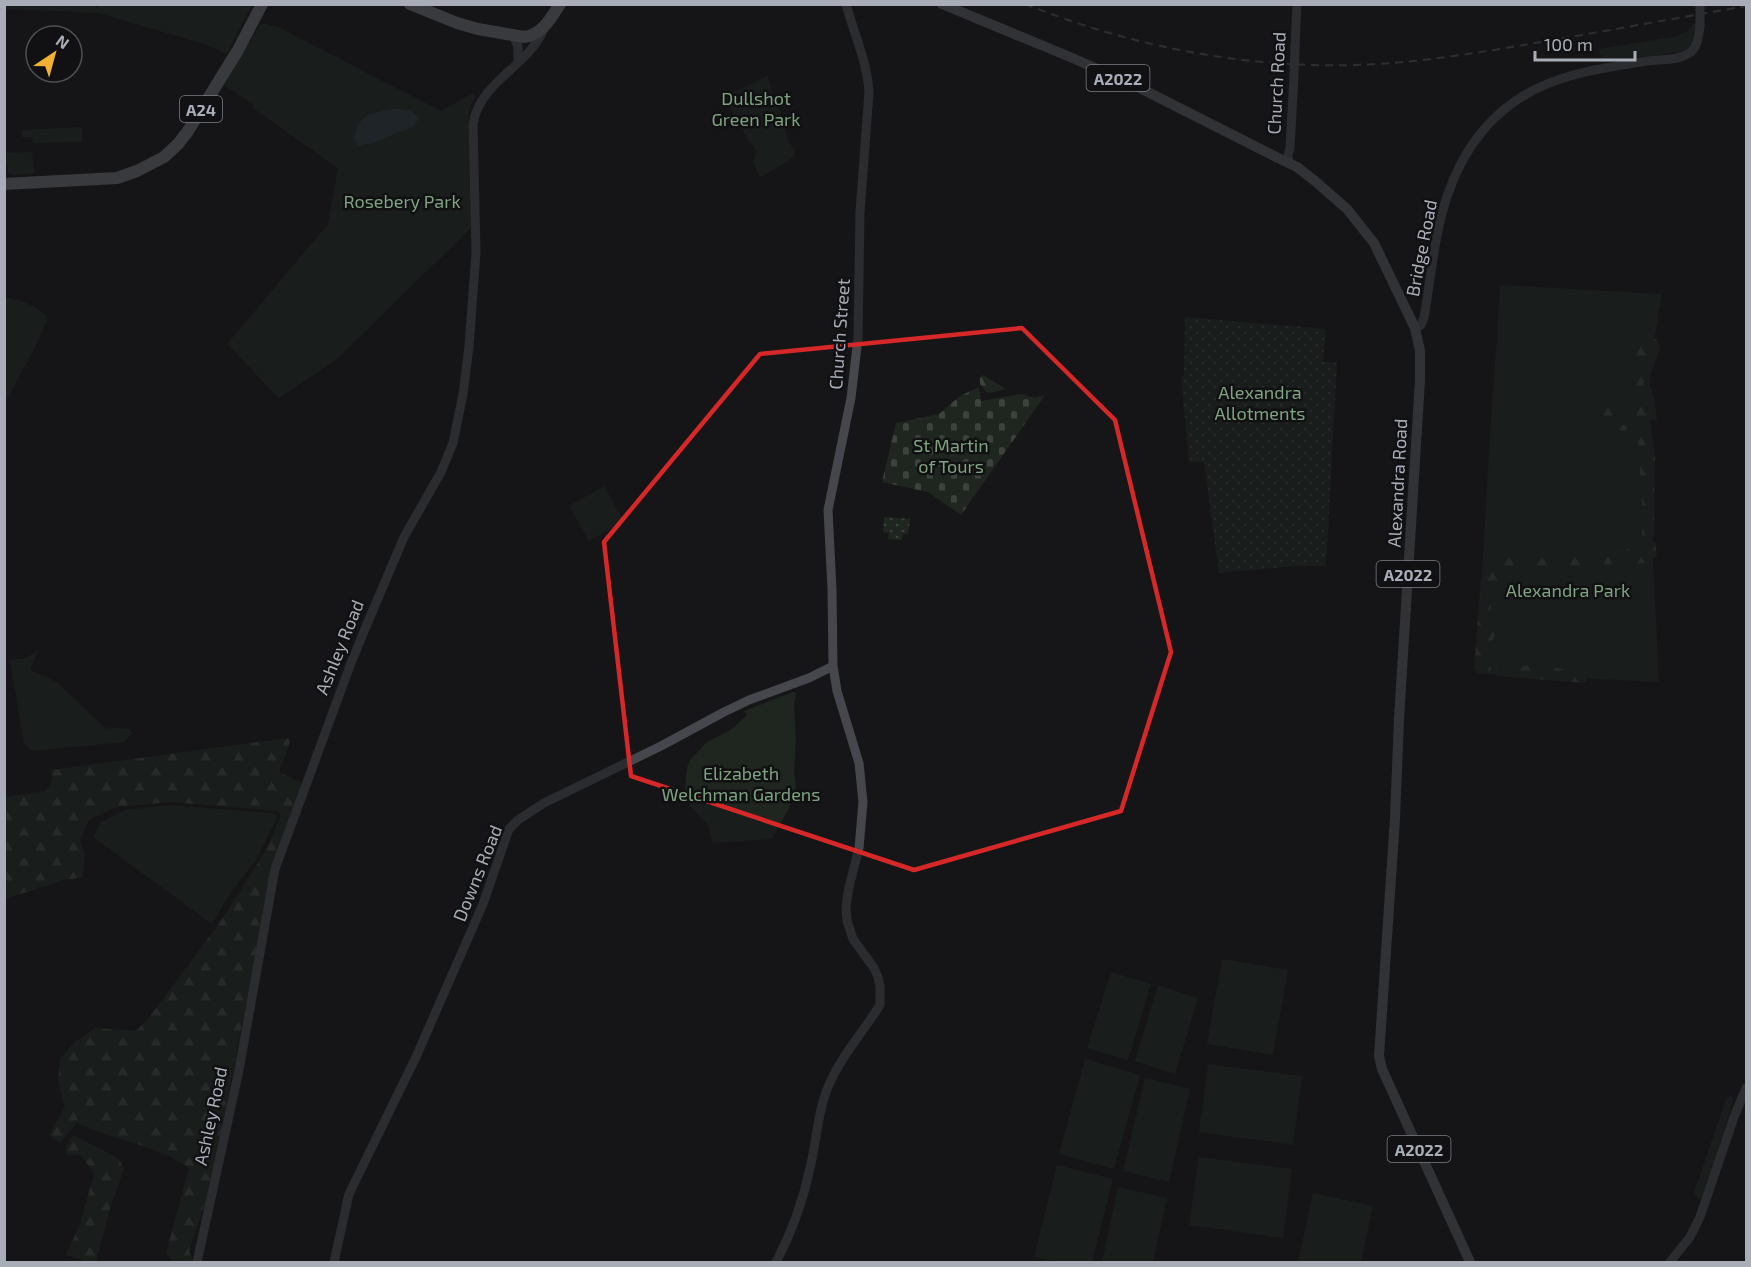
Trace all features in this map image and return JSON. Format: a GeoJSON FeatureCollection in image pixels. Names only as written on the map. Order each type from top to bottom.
{"type":"FeatureCollection","features":[{"type":"Feature","properties":{"kind":"highway","name":"A24"},"geometry":{"type":"LineString","coordinates":[[4,184],[123,176],[151,165],[170,152],[178,144],[238,50],[262,4]]}},
{"type":"Feature","properties":{"kind":"highway"},"geometry":{"type":"LineString","coordinates":[[410,4],[457,23],[513,36],[532,36],[541,29]]}},
{"type":"Feature","properties":{"kind":"highway","name":"Ashley Road"},"geometry":{"type":"LineString","coordinates":[[541,29],[560,4]]}},
{"type":"Feature","properties":{"kind":"main road","name":"Church Street"},"geometry":{"type":"LineString","coordinates":[[776,1263],[801,1205],[811,1166],[818,1122],[832,1078],[880,1005],[881,995],[874,968],[853,939],[848,921],[846,906],[861,837],[861,776],[856,750],[837,691],[833,666],[828,510],[851,398],[858,338],[860,212],[868,92],[863,56],[846,4]]}},
{"type":"Feature","properties":{"kind":"main road","name":"A2022"},"geometry":{"type":"LineString","coordinates":[[942,4],[1099,69],[1288,163]]}},
{"type":"Feature","properties":{"kind":"main road","name":"Church Road"},"geometry":{"type":"LineString","coordinates":[[1288,163],[1297,4]]}},
{"type":"Feature","properties":{"kind":"main road","name":"Bridge Road"},"geometry":{"type":"LineString","coordinates":[[1415,328],[1421,325],[1424,318],[1439,222],[1449,193],[1464,159],[1494,119],[1502,110],[1527,92],[1552,81],[1619,65],[1681,57],[1693,50],[1697,41],[1700,4]]}},
{"type":"Feature","properties":{"kind":"main road","name":"Ashley Road"},"geometry":{"type":"LineString","coordinates":[[197,1263],[239,1070],[275,869],[365,629],[404,537],[441,472],[453,443],[463,394],[469,346],[476,253],[473,124],[475,112],[483,96],[526,56],[541,38],[541,29]]}},
{"type":"Feature","properties":{"kind":"main road"},"geometry":{"type":"LineString","coordinates":[[513,36],[518,46],[518,62]]}},
{"type":"Feature","properties":{"kind":"main road","name":"Alexandra Road"},"geometry":{"type":"LineString","coordinates":[[1288,163],[1325,189],[1367,232],[1415,328],[1420,351],[1395,818],[1379,1056],[1382,1069],[1470,1263]]}},
{"type":"Feature","properties":{"kind":"main road","name":"Downs Road"},"geometry":{"type":"LineString","coordinates":[[334,1263],[349,1194],[421,1047],[483,904],[509,829],[518,820],[544,803],[655,749],[724,712],[800,682],[833,666]]}},
{"type":"Feature","properties":{"kind":"main road"},"geometry":{"type":"LineString","coordinates":[[1670,1263],[1690,1237],[1700,1217],[1746,1088]]}},
{"type":"Feature","properties":{"kind":"highlighted area"},"geometry":{"type":"Polygon","coordinates":[[[1022,328],[1115,420],[1171,652],[1121,811],[914,870],[631,776],[604,542],[760,354],[1022,328]]]}},
{"type":"Feature","properties":{"kind":"green space"},"geometry":{"type":"Polygon","coordinates":[[[5,4],[90,4],[98,8],[98,4],[252,5],[227,54],[208,45],[98,13],[5,9],[5,4]]]}},
{"type":"Feature","properties":{"kind":"green space","name":"Rosebery Park"},"geometry":{"type":"Polygon","coordinates":[[[261,23],[276,26],[441,111],[473,93],[476,96],[468,116],[471,228],[336,360],[279,398],[227,344],[328,224],[338,168],[223,84],[261,23]]]}},
{"type":"Feature","properties":{"kind":"green space"},"geometry":{"type":"Polygon","coordinates":[[[1693,24],[1696,24],[1690,48],[1684,51],[1602,63],[1599,49],[1678,36],[1687,32],[1693,24]]]}},
{"type":"Feature","properties":{"kind":"green space","name":"Dullshot Green Park"},"geometry":{"type":"Polygon","coordinates":[[[768,76],[795,155],[760,177],[753,162],[757,151],[724,97],[768,76]]]}},
{"type":"Feature","properties":{"kind":"green space"},"geometry":{"type":"Polygon","coordinates":[[[82,127],[82,142],[33,143],[32,137],[22,137],[22,130],[82,127]]]}},
{"type":"Feature","properties":{"kind":"green space"},"geometry":{"type":"Polygon","coordinates":[[[32,152],[34,174],[13,175],[8,172],[5,153],[32,152]]]}},
{"type":"Feature","properties":{"kind":"green space","name":"Alexandra Park"},"geometry":{"type":"Polygon","coordinates":[[[1500,285],[1662,294],[1650,383],[1653,561],[1659,682],[1476,673],[1500,285]]]}},
{"type":"Feature","properties":{"kind":"green space"},"geometry":{"type":"Polygon","coordinates":[[[5,297],[34,306],[48,318],[5,403],[5,297]]]}},
{"type":"Feature","properties":{"kind":"green space","name":"Alexandra Allotments"},"geometry":{"type":"Polygon","coordinates":[[[1185,317],[1326,329],[1323,362],[1337,363],[1326,566],[1296,566],[1219,573],[1204,462],[1189,462],[1181,376],[1184,376],[1185,317]]]}},
{"type":"Feature","properties":{"kind":"green space"},"geometry":{"type":"Polygon","coordinates":[[[1656,339],[1660,347],[1649,379],[1643,384],[1652,388],[1657,419],[1650,421],[1655,454],[1654,536],[1642,536],[1635,386],[1621,395],[1614,408],[1618,422],[1626,426],[1630,442],[1624,446],[1606,431],[1598,409],[1604,394],[1629,377],[1632,347],[1656,339]]]}},
{"type":"Feature","properties":{"kind":"green space"},"geometry":{"type":"Polygon","coordinates":[[[983,375],[1006,389],[986,392],[980,384],[980,378],[983,375]]]}},
{"type":"Feature","properties":{"kind":"green space","name":"St Martin of Tours"},"geometry":{"type":"Polygon","coordinates":[[[979,387],[981,401],[1021,394],[1035,398],[1045,395],[961,515],[928,492],[882,482],[896,423],[939,414],[960,396],[979,387]]]}},
{"type":"Feature","properties":{"kind":"green space"},"geometry":{"type":"Polygon","coordinates":[[[604,486],[624,521],[589,541],[569,506],[604,486]]]}},
{"type":"Feature","properties":{"kind":"green space"},"geometry":{"type":"Polygon","coordinates":[[[884,517],[910,519],[908,534],[903,534],[902,540],[888,539],[889,533],[883,532],[884,517]]]}},
{"type":"Feature","properties":{"kind":"green space"},"geometry":{"type":"Polygon","coordinates":[[[1655,541],[1657,555],[1648,563],[1505,568],[1498,591],[1493,594],[1490,611],[1496,617],[1495,635],[1487,659],[1491,675],[1474,670],[1481,580],[1490,556],[1626,550],[1639,544],[1655,541]]]}},
{"type":"Feature","properties":{"kind":"green space"},"geometry":{"type":"Polygon","coordinates":[[[38,651],[30,670],[57,682],[107,730],[109,727],[129,729],[133,733],[124,742],[33,751],[27,747],[24,743],[10,660],[25,658],[38,651]]]}},
{"type":"Feature","properties":{"kind":"green space"},"geometry":{"type":"Polygon","coordinates":[[[1497,663],[1588,671],[1586,683],[1496,676],[1497,663]]]}},
{"type":"Feature","properties":{"kind":"green space","name":"Elizabeth Welchman Gardens"},"geometry":{"type":"Polygon","coordinates":[[[793,692],[796,693],[794,771],[796,787],[789,808],[772,839],[713,843],[708,825],[688,801],[685,789],[690,760],[707,742],[732,729],[747,715],[744,711],[793,692]]]}},
{"type":"Feature","properties":{"kind":"green space"},"geometry":{"type":"Polygon","coordinates":[[[288,738],[290,742],[279,772],[304,784],[269,886],[206,1200],[189,1250],[193,1262],[173,1262],[166,1253],[189,1168],[150,1148],[77,1123],[60,1143],[49,1135],[65,1107],[58,1080],[60,1059],[75,1042],[95,1028],[136,1031],[148,1019],[218,925],[265,852],[281,815],[278,811],[172,802],[115,807],[89,820],[80,840],[85,855],[82,877],[64,880],[5,899],[4,797],[46,791],[52,780],[51,770],[288,738]]]}},
{"type":"Feature","properties":{"kind":"green space"},"geometry":{"type":"Polygon","coordinates":[[[170,805],[273,813],[278,817],[256,860],[229,895],[212,924],[93,837],[101,822],[124,810],[170,805]]]}},
{"type":"Feature","properties":{"kind":"green space"},"geometry":{"type":"Polygon","coordinates":[[[1222,959],[1288,970],[1273,1055],[1207,1044],[1222,959]]]}},
{"type":"Feature","properties":{"kind":"green space"},"geometry":{"type":"Polygon","coordinates":[[[1111,972],[1151,984],[1128,1060],[1087,1048],[1111,972]]]}},
{"type":"Feature","properties":{"kind":"green space"},"geometry":{"type":"Polygon","coordinates":[[[1158,985],[1198,998],[1175,1074],[1135,1061],[1158,985]]]}},
{"type":"Feature","properties":{"kind":"green space"},"geometry":{"type":"Polygon","coordinates":[[[1085,1059],[1140,1075],[1114,1169],[1059,1154],[1085,1059]]]}},
{"type":"Feature","properties":{"kind":"green space"},"geometry":{"type":"Polygon","coordinates":[[[1208,1064],[1302,1076],[1293,1145],[1199,1132],[1208,1064]]]}},
{"type":"Feature","properties":{"kind":"green space"},"geometry":{"type":"Polygon","coordinates":[[[1145,1078],[1190,1089],[1169,1182],[1123,1171],[1145,1078]]]}},
{"type":"Feature","properties":{"kind":"green space"},"geometry":{"type":"Polygon","coordinates":[[[1727,1097],[1734,1098],[1703,1198],[1698,1199],[1694,1192],[1727,1097]]]}},
{"type":"Feature","properties":{"kind":"green space"},"geometry":{"type":"Polygon","coordinates":[[[73,1136],[119,1159],[124,1169],[110,1208],[96,1262],[81,1262],[81,1259],[66,1255],[80,1224],[94,1174],[82,1156],[67,1155],[66,1146],[73,1136]]]}},
{"type":"Feature","properties":{"kind":"green space"},"geometry":{"type":"Polygon","coordinates":[[[1199,1157],[1292,1169],[1283,1238],[1189,1225],[1199,1157]]]}},
{"type":"Feature","properties":{"kind":"green space"},"geometry":{"type":"Polygon","coordinates":[[[1057,1165],[1113,1179],[1092,1262],[1057,1262],[1034,1257],[1057,1165]]]}},
{"type":"Feature","properties":{"kind":"green space"},"geometry":{"type":"Polygon","coordinates":[[[1118,1187],[1167,1198],[1153,1262],[1102,1262],[1118,1187]]]}},
{"type":"Feature","properties":{"kind":"green space"},"geometry":{"type":"Polygon","coordinates":[[[1313,1193],[1373,1206],[1361,1262],[1298,1262],[1313,1193]]]}},
{"type":"Feature","properties":{"kind":"shaded area"},"geometry":{"type":"Polygon","coordinates":[[[397,108],[413,112],[419,118],[414,126],[373,143],[358,146],[354,139],[359,123],[363,119],[374,113],[397,108]]]}},
{"type":"Feature","properties":{"kind":"railway"},"geometry":{"type":"LineString","coordinates":[[1025,4],[1111,33],[1199,54],[1288,64],[1333,65],[1379,64],[1469,54],[1746,6]]}}]}
